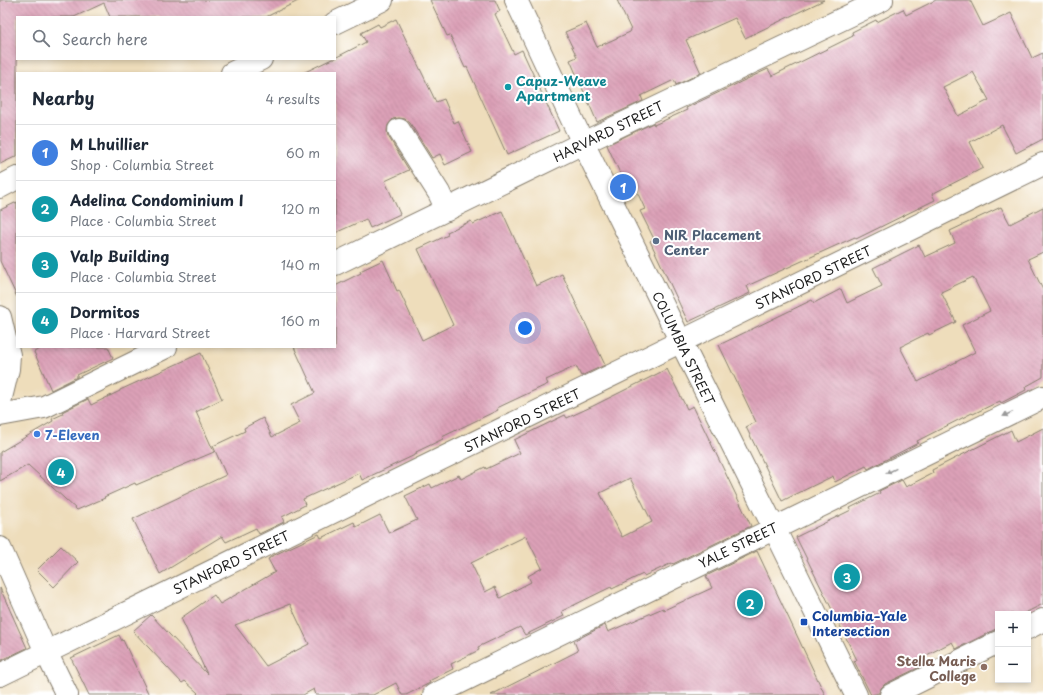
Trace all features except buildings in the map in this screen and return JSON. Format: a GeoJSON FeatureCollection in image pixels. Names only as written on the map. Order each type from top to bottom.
{"type":"FeatureCollection","features":[{"type":"Feature","properties":{"kind":"street"},"geometry":{"type":"LineString","coordinates":[[336,23],[382,0]]}},
{"type":"Feature","properties":{"kind":"street","name":"COLUMBIA STREET"},"geometry":{"type":"LineString","coordinates":[[516,0],[583,143],[856,695]]}},
{"type":"Feature","properties":{"kind":"street","name":"HARVARD STREET"},"geometry":{"type":"LineString","coordinates":[[336,264],[882,0]]}},
{"type":"Feature","properties":{"kind":"street"},"geometry":{"type":"LineString","coordinates":[[234,72],[259,60]]}},
{"type":"Feature","properties":{"kind":"street"},"geometry":{"type":"LineString","coordinates":[[399,130],[447,210]]}},
{"type":"Feature","properties":{"kind":"street","name":"STANFORD STREET"},"geometry":{"type":"LineString","coordinates":[[0,675],[1043,164]]}},
{"type":"Feature","properties":{"kind":"street"},"geometry":{"type":"LineString","coordinates":[[0,187],[16,179]]}},
{"type":"Feature","properties":{"kind":"street"},"geometry":{"type":"LineString","coordinates":[[0,317],[9,355],[8,369],[0,402]]}},
{"type":"Feature","properties":{"kind":"street"},"geometry":{"type":"LineString","coordinates":[[0,415],[44,407],[164,348]]}},
{"type":"Feature","properties":{"kind":"street","name":"YALE STREET"},"geometry":{"type":"LineString","coordinates":[[434,695],[1043,397]]}},
{"type":"Feature","properties":{"kind":"street"},"geometry":{"type":"LineString","coordinates":[[0,548],[46,652],[67,695]]}},
{"type":"Feature","properties":{"kind":"street"},"geometry":{"type":"LineString","coordinates":[[1031,626],[1043,620]]}},
{"type":"Feature","properties":{"kind":"street"},"geometry":{"type":"LineString","coordinates":[[891,695],[995,643]]}},
{"type":"Feature","properties":{"kind":"place","name":"Capuz-Weave Apartment"},"geometry":{"type":"Point","coordinates":[508,87]}},
{"type":"Feature","properties":{"kind":"place","name":"M Lhuillier"},"geometry":{"type":"Point","coordinates":[623,187]}},
{"type":"Feature","properties":{"kind":"place","name":"NIR Placement Center"},"geometry":{"type":"Point","coordinates":[656,241]}},
{"type":"Feature","properties":{"kind":"place","name":"7-Eleven"},"geometry":{"type":"Point","coordinates":[37,434]}},
{"type":"Feature","properties":{"kind":"place","name":"Dormitos"},"geometry":{"type":"Point","coordinates":[61,472]}},
{"type":"Feature","properties":{"kind":"place","name":"Valp Building"},"geometry":{"type":"Point","coordinates":[847,577]}},
{"type":"Feature","properties":{"kind":"place","name":"Adelina Condominium I"},"geometry":{"type":"Point","coordinates":[750,603]}},
{"type":"Feature","properties":{"kind":"place","name":"Columbia–Yale Intersection"},"geometry":{"type":"Point","coordinates":[804,622]}},
{"type":"Feature","properties":{"kind":"place","name":"Stella Maris College"},"geometry":{"type":"Point","coordinates":[984,667]}}]}
